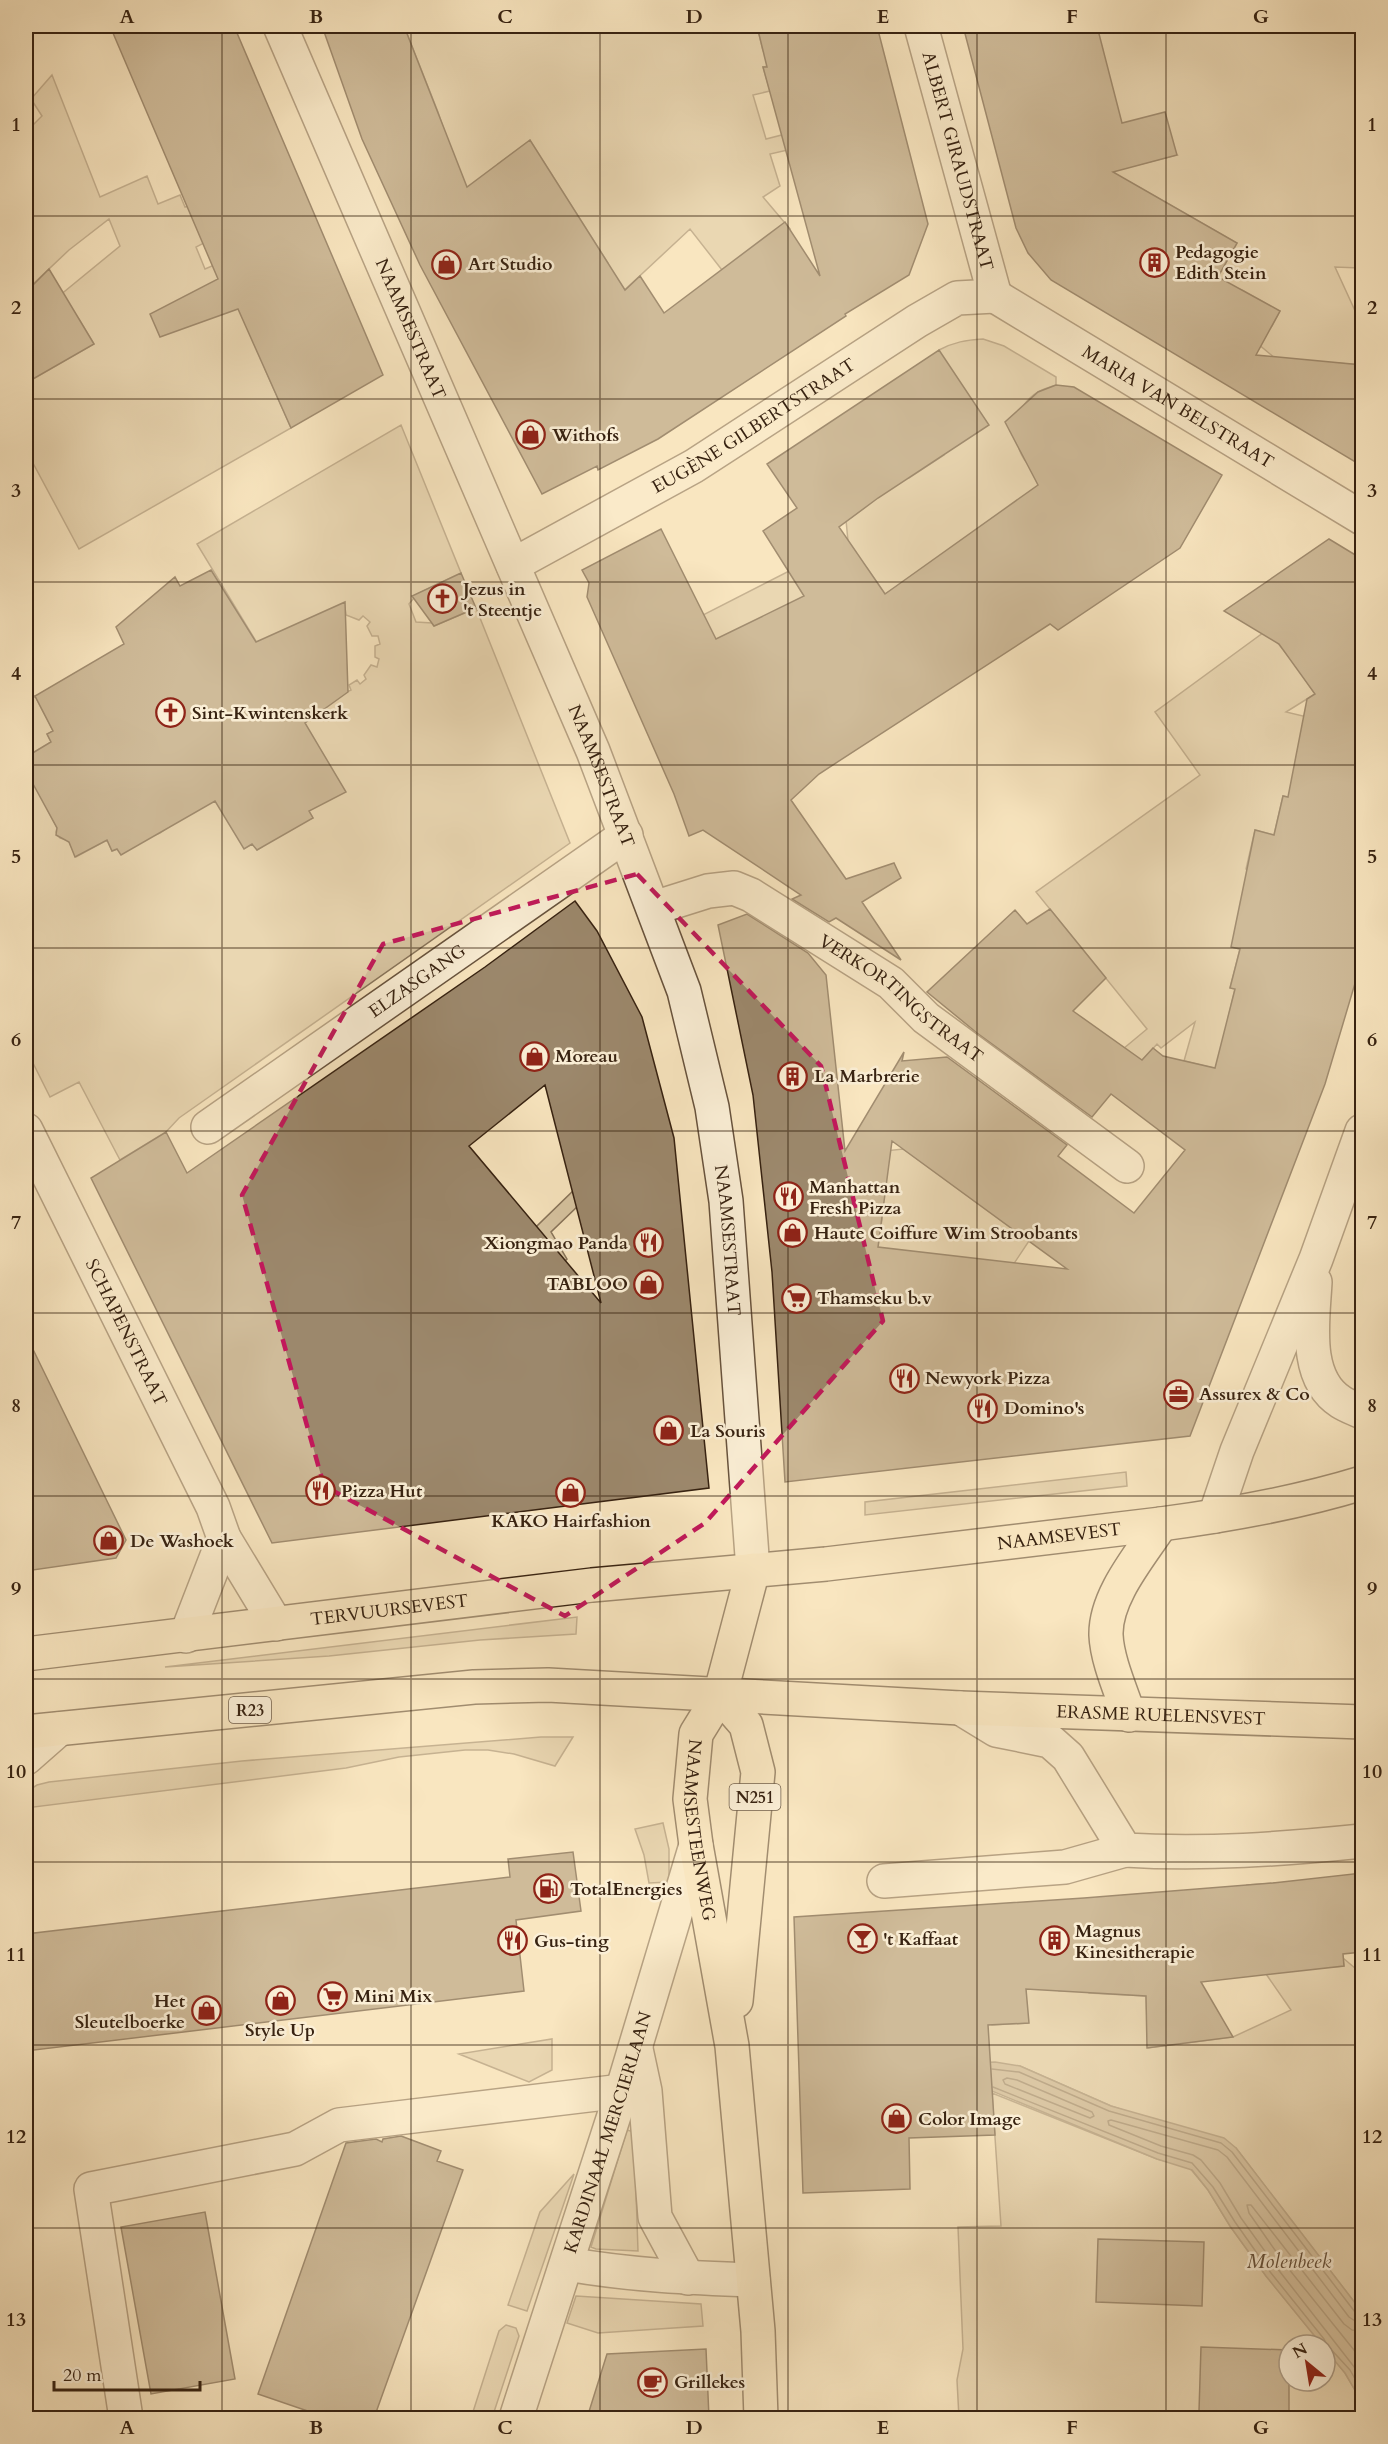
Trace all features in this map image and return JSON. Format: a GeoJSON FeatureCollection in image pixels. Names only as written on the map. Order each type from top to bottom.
{"type":"FeatureCollection","features":[{"type":"Feature","properties":{"kind":"main road","name":"NAAMSEVEST"},"geometry":{"type":"LineString","coordinates":[[753,1570],[826,1564],[1161,1524],[1296,1500],[1362,1484]]}},
{"type":"Feature","properties":{"kind":"main road"},"geometry":{"type":"LineString","coordinates":[[1129,1715],[1106,1635],[1109,1611],[1118,1590],[1161,1524]]}},
{"type":"Feature","properties":{"kind":"main road","name":"TERVUURSEVEST"},"geometry":{"type":"LineString","coordinates":[[26,1654],[592,1585],[753,1570]]}},
{"type":"Feature","properties":{"kind":"main road"},"geometry":{"type":"LineString","coordinates":[[720,1695],[753,1570]]}},
{"type":"Feature","properties":{"kind":"main road","name":"R23"},"geometry":{"type":"LineString","coordinates":[[26,1732],[474,1688],[548,1685],[720,1695]]}},
{"type":"Feature","properties":{"kind":"main road","name":"ERASME RUELENSVEST"},"geometry":{"type":"LineString","coordinates":[[720,1695],[960,1708],[1362,1722]]}},
{"type":"Feature","properties":{"kind":"main road","name":"NAAMSESTEENWEG"},"geometry":{"type":"LineString","coordinates":[[732,2046],[758,1772],[746,1725],[720,1695],[696,1734],[690,1799],[732,2046],[753,2280],[761,2418]]}},
{"type":"Feature","properties":{"kind":"street","name":"NAAMSESTRAAT"},"geometry":{"type":"LineString","coordinates":[[280,26],[513,565],[626,835],[684,991],[714,1119],[726,1201],[753,1570]]}},
{"type":"Feature","properties":{"kind":"street","name":"ALBERT GIRAUDSTRAAT"},"geometry":{"type":"LineString","coordinates":[[921,26],[995,296]]}},
{"type":"Feature","properties":{"kind":"street","name":"EUGÈNE GILBERTSTRAAT"},"geometry":{"type":"LineString","coordinates":[[513,565],[694,466],[917,321],[957,298],[995,296]]}},
{"type":"Feature","properties":{"kind":"street","name":"MARIA VAN BELSTRAAT"},"geometry":{"type":"LineString","coordinates":[[995,296],[1362,518]]}},
{"type":"Feature","properties":{"kind":"street","name":"ELZASGANG"},"geometry":{"type":"LineString","coordinates":[[208,1127],[626,835]]}},
{"type":"Feature","properties":{"kind":"street","name":"VERKORTINGSTRAAT"},"geometry":{"type":"LineString","coordinates":[[654,908],[708,891],[734,888],[751,895],[891,983],[926,1018],[1127,1166]]}},
{"type":"Feature","properties":{"kind":"street","name":"SCHAPENSTRAAT"},"geometry":{"type":"LineString","coordinates":[[26,1130],[213,1507],[224,1538],[276,1624]]}},
{"type":"Feature","properties":{"kind":"street"},"geometry":{"type":"LineString","coordinates":[[1215,1516],[1237,1451],[1316,1259],[1362,1131]]}},
{"type":"Feature","properties":{"kind":"street"},"geometry":{"type":"LineString","coordinates":[[1316,1259],[1313,1332],[1315,1362],[1325,1386],[1340,1402],[1362,1412]]}},
{"type":"Feature","properties":{"kind":"street"},"geometry":{"type":"LineString","coordinates":[[186,1636],[224,1538]]}},
{"type":"Feature","properties":{"kind":"street","name":"ERASME RUELENSVEST"},"geometry":{"type":"LineString","coordinates":[[960,1708],[996,1730],[1050,1741],[1068,1757],[1125,1850]]}},
{"type":"Feature","properties":{"kind":"street"},"geometry":{"type":"LineString","coordinates":[[26,1758],[59,1729]]}},
{"type":"Feature","properties":{"kind":"street"},"geometry":{"type":"LineString","coordinates":[[884,1881],[1065,1867],[1125,1850],[1182,1854],[1254,1852],[1362,1841]]}},
{"type":"Feature","properties":{"kind":"street","name":"KARDINAAL MERCIERLAAN"},"geometry":{"type":"LineString","coordinates":[[516,2418],[622,2091],[696,1845]]}},
{"type":"Feature","properties":{"kind":"street"},"geometry":{"type":"LineString","coordinates":[[635,2048],[645,2091],[655,2217],[688,2278]]}},
{"type":"Feature","properties":{"kind":"street"},"geometry":{"type":"LineString","coordinates":[[126,2418],[91,2189],[295,2149],[339,2125],[622,2091]]}},
{"type":"Feature","properties":{"kind":"street"},"geometry":{"type":"LineString","coordinates":[[567,2264],[605,2271],[688,2278],[753,2280]]}},
{"type":"Feature","properties":{"kind":"highlighted area"},"geometry":{"type":"Polygon","coordinates":[[[637,874],[821,1066],[883,1321],[705,1523],[565,1616],[324,1486],[242,1195],[383,944],[637,874]]]}},
{"type":"Feature","properties":{"kind":"shaded area"},"geometry":{"type":"Polygon","coordinates":[[[404,26],[757,26],[763,51],[788,62],[763,67],[770,91],[753,95],[766,139],[809,128],[814,144],[770,154],[780,186],[763,197],[790,229],[765,251],[722,270],[690,229],[585,327],[608,263],[530,140],[498,164],[518,198],[475,225],[438,112],[404,26]]]}},
{"type":"Feature","properties":{"kind":"shaded area"},"geometry":{"type":"Polygon","coordinates":[[[1092,26],[1362,26],[1362,201],[1359,201],[1357,222],[1362,223],[1362,252],[1359,252],[1360,268],[1335,267],[1362,326],[1362,365],[1337,363],[1336,383],[1362,385],[1362,431],[1340,428],[1282,364],[1251,338],[1272,326],[1280,311],[1242,290],[1215,281],[1237,243],[1130,182],[1101,229],[1070,182],[1177,155],[1114,125],[1102,46],[1071,31],[1092,26]]]}},
{"type":"Feature","properties":{"kind":"shaded area"},"geometry":{"type":"Polygon","coordinates":[[[52,75],[100,197],[147,176],[158,204],[180,195],[185,207],[189,206],[204,243],[196,247],[205,269],[257,247],[253,303],[265,369],[291,428],[79,549],[26,450],[26,383],[94,344],[79,319],[48,305],[120,246],[109,219],[69,250],[33,284],[26,272],[26,132],[42,116],[31,99],[52,75]]]}},
{"type":"Feature","properties":{"kind":"shaded area"},"geometry":{"type":"Polygon","coordinates":[[[983,339],[1004,346],[1056,377],[1056,385],[1038,392],[1024,405],[1017,422],[1016,432],[1020,450],[1027,463],[1063,485],[885,594],[867,568],[710,645],[699,617],[848,541],[846,520],[907,475],[909,478],[944,455],[942,451],[939,350],[960,342],[983,339]]]}},
{"type":"Feature","properties":{"kind":"shaded area"},"geometry":{"type":"Polygon","coordinates":[[[401,425],[461,573],[417,594],[409,604],[416,622],[432,623],[434,626],[476,608],[570,843],[179,1118],[166,1132],[120,1160],[79,1082],[50,1097],[26,1049],[26,768],[57,828],[56,832],[60,838],[68,840],[76,857],[107,840],[112,851],[160,833],[215,793],[244,848],[253,844],[257,850],[262,847],[259,840],[313,818],[309,811],[294,715],[351,690],[349,685],[357,680],[360,684],[366,679],[364,675],[371,665],[377,667],[379,659],[375,657],[375,646],[380,644],[378,636],[372,636],[367,626],[370,622],[363,616],[359,620],[346,615],[345,608],[339,608],[262,651],[197,544],[401,425]]]}},
{"type":"Feature","properties":{"kind":"shaded area"},"geometry":{"type":"Polygon","coordinates":[[[1267,630],[1315,694],[1286,712],[1328,722],[1290,798],[1283,796],[1274,835],[1255,830],[1246,869],[1283,879],[1232,947],[1240,949],[1230,988],[1235,989],[1228,1018],[1226,1071],[1184,1061],[1195,1022],[1161,1048],[1157,1044],[1130,1074],[1111,1059],[1147,1029],[1036,892],[1200,775],[1155,712],[1267,630]]]}},
{"type":"Feature","properties":{"kind":"shaded area"},"geometry":{"type":"Polygon","coordinates":[[[35,696],[53,731],[47,734],[51,742],[26,757],[26,703],[35,696]]]}},
{"type":"Feature","properties":{"kind":"shaded area"},"geometry":{"type":"Polygon","coordinates":[[[903,1149],[1029,1241],[997,1289],[878,1247],[882,1219],[868,1153],[903,1149]]]}},
{"type":"Feature","properties":{"kind":"shaded area"},"geometry":{"type":"Polygon","coordinates":[[[576,1188],[580,1204],[551,1232],[567,1259],[532,1293],[503,1259],[576,1188]]]}},
{"type":"Feature","properties":{"kind":"shaded area"},"geometry":{"type":"Polygon","coordinates":[[[1126,1472],[1127,1486],[865,1515],[865,1502],[1126,1472]]]}},
{"type":"Feature","properties":{"kind":"shaded area"},"geometry":{"type":"Polygon","coordinates":[[[577,1617],[576,1634],[480,1640],[329,1656],[165,1667],[577,1617]]]}},
{"type":"Feature","properties":{"kind":"shaded area"},"geometry":{"type":"Polygon","coordinates":[[[541,1737],[573,1737],[555,1766],[514,1754],[488,1750],[465,1750],[399,1757],[346,1768],[26,1808],[26,1792],[37,1785],[49,1782],[242,1761],[541,1737]]]}},
{"type":"Feature","properties":{"kind":"shaded area"},"geometry":{"type":"Polygon","coordinates":[[[663,1823],[669,1849],[669,1882],[649,1883],[644,1855],[635,1829],[663,1823]]]}},
{"type":"Feature","properties":{"kind":"shaded area"},"geometry":{"type":"Polygon","coordinates":[[[1274,1883],[1271,1885],[1318,1968],[1344,1966],[1343,1958],[1362,1974],[1362,2312],[1236,2148],[1111,2106],[1020,2066],[929,2065],[987,2005],[992,2025],[1028,2023],[1025,1982],[1057,1979],[1059,1991],[1088,1989],[1089,1993],[1146,1996],[1148,2048],[1233,2037],[1291,2010],[1266,1974],[1247,1885],[1274,1883]]]}},
{"type":"Feature","properties":{"kind":"shaded area"},"geometry":{"type":"Polygon","coordinates":[[[552,2039],[552,2070],[529,2082],[459,2054],[552,2039]]]}},
{"type":"Feature","properties":{"kind":"shaded area"},"geometry":{"type":"Polygon","coordinates":[[[992,2093],[1157,2159],[1189,2167],[1208,2190],[1230,2226],[1266,2276],[1312,2333],[1277,2333],[1277,2393],[1337,2393],[1337,2363],[1362,2402],[1362,2418],[959,2418],[957,2380],[963,2349],[958,2227],[1001,2226],[992,2093]]]}},
{"type":"Feature","properties":{"kind":"shaded area"},"geometry":{"type":"Polygon","coordinates":[[[627,2130],[634,2132],[638,2251],[596,2249],[591,2247],[627,2130]]]}},
{"type":"Feature","properties":{"kind":"shaded area"},"geometry":{"type":"Polygon","coordinates":[[[574,2174],[527,2311],[508,2305],[540,2212],[574,2174]]]}},
{"type":"Feature","properties":{"kind":"shaded area"},"geometry":{"type":"Polygon","coordinates":[[[576,2296],[701,2304],[703,2326],[598,2333],[567,2323],[576,2296]]]}},
{"type":"Feature","properties":{"kind":"shaded area"},"geometry":{"type":"Polygon","coordinates":[[[506,2325],[516,2328],[519,2336],[492,2418],[471,2418],[499,2331],[506,2325]]]}},
{"type":"Feature","properties":{"kind":"water","name":"Molenbeek"},"geometry":{"type":"Polygon","coordinates":[[[995,2062],[1020,2066],[1111,2106],[1224,2138],[1236,2148],[1362,2312],[1362,2402],[1337,2363],[1337,2333],[1312,2333],[1266,2276],[1192,2170],[1157,2159],[929,2065],[995,2062]]]}},
{"type":"Feature","properties":{"kind":"building"},"geometry":{"type":"Polygon","coordinates":[[[110,26],[234,26],[383,375],[291,428],[238,309],[160,337],[150,314],[218,279],[110,26]]]}},
{"type":"Feature","properties":{"kind":"building"},"geometry":{"type":"Polygon","coordinates":[[[322,26],[404,26],[467,187],[530,140],[625,290],[640,276],[664,313],[785,222],[820,276],[763,67],[767,67],[757,26],[877,26],[928,224],[909,275],[845,314],[846,316],[658,439],[598,470],[597,466],[542,494],[420,265],[362,139],[322,26]]]}},
{"type":"Feature","properties":{"kind":"building"},"geometry":{"type":"Polygon","coordinates":[[[963,26],[1097,26],[1122,123],[1165,112],[1177,155],[1113,172],[1237,243],[1218,277],[1280,311],[1256,355],[1362,365],[1362,466],[1051,280],[1028,253],[1016,228],[963,26]]]}},
{"type":"Feature","properties":{"kind":"building"},"geometry":{"type":"Polygon","coordinates":[[[49,269],[94,344],[26,383],[26,292],[49,269]]]}},
{"type":"Feature","properties":{"kind":"building"},"geometry":{"type":"Polygon","coordinates":[[[939,350],[989,425],[878,498],[839,527],[885,594],[1038,485],[1005,422],[1038,392],[1056,385],[1074,387],[1222,475],[1180,548],[1058,630],[1050,624],[819,774],[791,800],[846,879],[894,863],[901,878],[862,902],[901,960],[836,918],[829,922],[792,899],[801,895],[703,830],[689,836],[674,794],[587,597],[589,583],[582,570],[661,529],[716,639],[804,596],[763,531],[797,508],[767,464],[939,350]]]}},
{"type":"Feature","properties":{"kind":"building"},"geometry":{"type":"Polygon","coordinates":[[[1329,539],[1362,559],[1362,960],[1325,1084],[1190,1436],[785,1482],[772,1272],[753,1095],[718,925],[747,914],[808,953],[826,975],[845,1151],[904,1052],[902,1061],[947,1057],[1067,1145],[1058,1156],[1134,1213],[1185,1150],[1111,1094],[1092,1117],[977,1033],[927,992],[1015,910],[1027,924],[1050,909],[1106,978],[1073,1011],[1142,1060],[1153,1048],[1163,1056],[1215,1068],[1235,989],[1230,988],[1240,949],[1231,947],[1255,830],[1274,835],[1283,796],[1288,797],[1307,699],[1315,694],[1279,644],[1224,611],[1329,539]],[[892,1141],[878,1247],[1067,1269],[892,1141]]]}},
{"type":"Feature","properties":{"kind":"building","name":"Sint-Kwintenskerk"},"geometry":{"type":"Polygon","coordinates":[[[211,570],[256,642],[345,602],[348,692],[305,723],[346,792],[309,811],[313,818],[257,850],[252,844],[244,849],[215,801],[121,855],[117,849],[112,851],[107,840],[75,857],[69,842],[56,835],[57,828],[26,771],[26,757],[51,742],[47,734],[53,731],[35,696],[124,644],[116,627],[175,577],[180,586],[211,570]]]}},
{"type":"Feature","properties":{"kind":"building","name":"Jezus in 't Steentje"},"geometry":{"type":"Polygon","coordinates":[[[461,573],[476,608],[434,626],[412,596],[461,573]]]}},
{"type":"Feature","properties":{"kind":"building"},"geometry":{"type":"Polygon","coordinates":[[[575,901],[597,931],[642,1017],[674,1138],[709,1488],[272,1543],[91,1178],[166,1132],[187,1173],[485,967],[575,901]],[[545,1085],[469,1146],[601,1303],[545,1085]]]}},
{"type":"Feature","properties":{"kind":"building"},"geometry":{"type":"Polygon","coordinates":[[[26,1335],[126,1540],[116,1558],[26,1571],[26,1335]]]}},
{"type":"Feature","properties":{"kind":"building"},"geometry":{"type":"Polygon","coordinates":[[[573,1852],[581,1911],[516,1920],[524,1991],[26,2051],[26,1934],[510,1877],[508,1859],[573,1852]]]}},
{"type":"Feature","properties":{"kind":"building"},"geometry":{"type":"Polygon","coordinates":[[[1362,1873],[1362,1952],[1343,1954],[1344,1966],[1201,1982],[1233,2037],[1147,2048],[1146,1996],[1026,1989],[1029,2023],[988,2025],[995,2135],[909,2138],[910,2189],[803,2193],[794,1917],[1084,1898],[1273,1883],[1362,1873]]]}},
{"type":"Feature","properties":{"kind":"building"},"geometry":{"type":"Polygon","coordinates":[[[401,2136],[441,2151],[437,2161],[463,2170],[374,2418],[328,2418],[258,2394],[346,2143],[376,2139],[382,2142],[383,2139],[401,2136]]]}},
{"type":"Feature","properties":{"kind":"building"},"geometry":{"type":"Polygon","coordinates":[[[205,2212],[235,2379],[151,2394],[121,2227],[205,2212]]]}},
{"type":"Feature","properties":{"kind":"building"},"geometry":{"type":"Polygon","coordinates":[[[1098,2239],[1204,2242],[1202,2306],[1096,2302],[1098,2239]]]}},
{"type":"Feature","properties":{"kind":"building"},"geometry":{"type":"Polygon","coordinates":[[[1201,2347],[1277,2350],[1277,2393],[1289,2393],[1289,2414],[1199,2411],[1201,2347]]]}},
{"type":"Feature","properties":{"kind":"building","name":"Grillekes"},"geometry":{"type":"Polygon","coordinates":[[[706,2349],[709,2418],[587,2418],[607,2354],[706,2349]]]}},
{"type":"Feature","properties":{"kind":"place","name":"Pedagogie Edith Stein"},"geometry":{"type":"Point","coordinates":[1154,262]}},
{"type":"Feature","properties":{"kind":"place","name":"Art Studio"},"geometry":{"type":"Point","coordinates":[447,264]}},
{"type":"Feature","properties":{"kind":"place","name":"Withofs"},"geometry":{"type":"Point","coordinates":[531,435]}},
{"type":"Feature","properties":{"kind":"place","name":"Jezus in 't Steentje"},"geometry":{"type":"Point","coordinates":[442,599]}},
{"type":"Feature","properties":{"kind":"place","name":"Sint-Kwintenskerk"},"geometry":{"type":"Point","coordinates":[171,713]}},
{"type":"Feature","properties":{"kind":"place","name":"Moreau"},"geometry":{"type":"Point","coordinates":[534,1056]}},
{"type":"Feature","properties":{"kind":"place","name":"La Marbrerie"},"geometry":{"type":"Point","coordinates":[793,1076]}},
{"type":"Feature","properties":{"kind":"place","name":"Manhattan Fresh Pizza"},"geometry":{"type":"Point","coordinates":[788,1197]}},
{"type":"Feature","properties":{"kind":"place","name":"Haute Coiffure Wim Stroobants"},"geometry":{"type":"Point","coordinates":[793,1233]}},
{"type":"Feature","properties":{"kind":"place","name":"Xiongmao Panda"},"geometry":{"type":"Point","coordinates":[649,1243]}},
{"type":"Feature","properties":{"kind":"place","name":"TABLOO"},"geometry":{"type":"Point","coordinates":[649,1284]}},
{"type":"Feature","properties":{"kind":"place","name":"Thamseku b.v"},"geometry":{"type":"Point","coordinates":[796,1298]}},
{"type":"Feature","properties":{"kind":"place","name":"Newyork Pizza"},"geometry":{"type":"Point","coordinates":[904,1378]}},
{"type":"Feature","properties":{"kind":"place","name":"Assurex & Co"},"geometry":{"type":"Point","coordinates":[1178,1394]}},
{"type":"Feature","properties":{"kind":"place","name":"Domino's"},"geometry":{"type":"Point","coordinates":[983,1408]}},
{"type":"Feature","properties":{"kind":"place","name":"La Souris"},"geometry":{"type":"Point","coordinates":[669,1431]}},
{"type":"Feature","properties":{"kind":"place","name":"Pizza Hut"},"geometry":{"type":"Point","coordinates":[320,1491]}},
{"type":"Feature","properties":{"kind":"place","name":"KAKO Hairfashion"},"geometry":{"type":"Point","coordinates":[571,1492]}},
{"type":"Feature","properties":{"kind":"place","name":"De Washoek"},"geometry":{"type":"Point","coordinates":[109,1541]}},
{"type":"Feature","properties":{"kind":"place","name":"TotalEnergies"},"geometry":{"type":"Point","coordinates":[549,1889]}},
{"type":"Feature","properties":{"kind":"place","name":"'t Kaffaat"},"geometry":{"type":"Point","coordinates":[862,1939]}},
{"type":"Feature","properties":{"kind":"place","name":"Gus-ting"},"geometry":{"type":"Point","coordinates":[513,1941]}},
{"type":"Feature","properties":{"kind":"place","name":"Magnus Kinesitherapie"},"geometry":{"type":"Point","coordinates":[1054,1941]}},
{"type":"Feature","properties":{"kind":"place","name":"Mini Mix"},"geometry":{"type":"Point","coordinates":[333,1996]}},
{"type":"Feature","properties":{"kind":"place","name":"Style Up"},"geometry":{"type":"Point","coordinates":[280,2001]}},
{"type":"Feature","properties":{"kind":"place","name":"Het Sleutelboerke"},"geometry":{"type":"Point","coordinates":[206,2011]}},
{"type":"Feature","properties":{"kind":"place","name":"Color Image"},"geometry":{"type":"Point","coordinates":[897,2119]}},
{"type":"Feature","properties":{"kind":"place","name":"Grillekes"},"geometry":{"type":"Point","coordinates":[653,2382]}}]}
